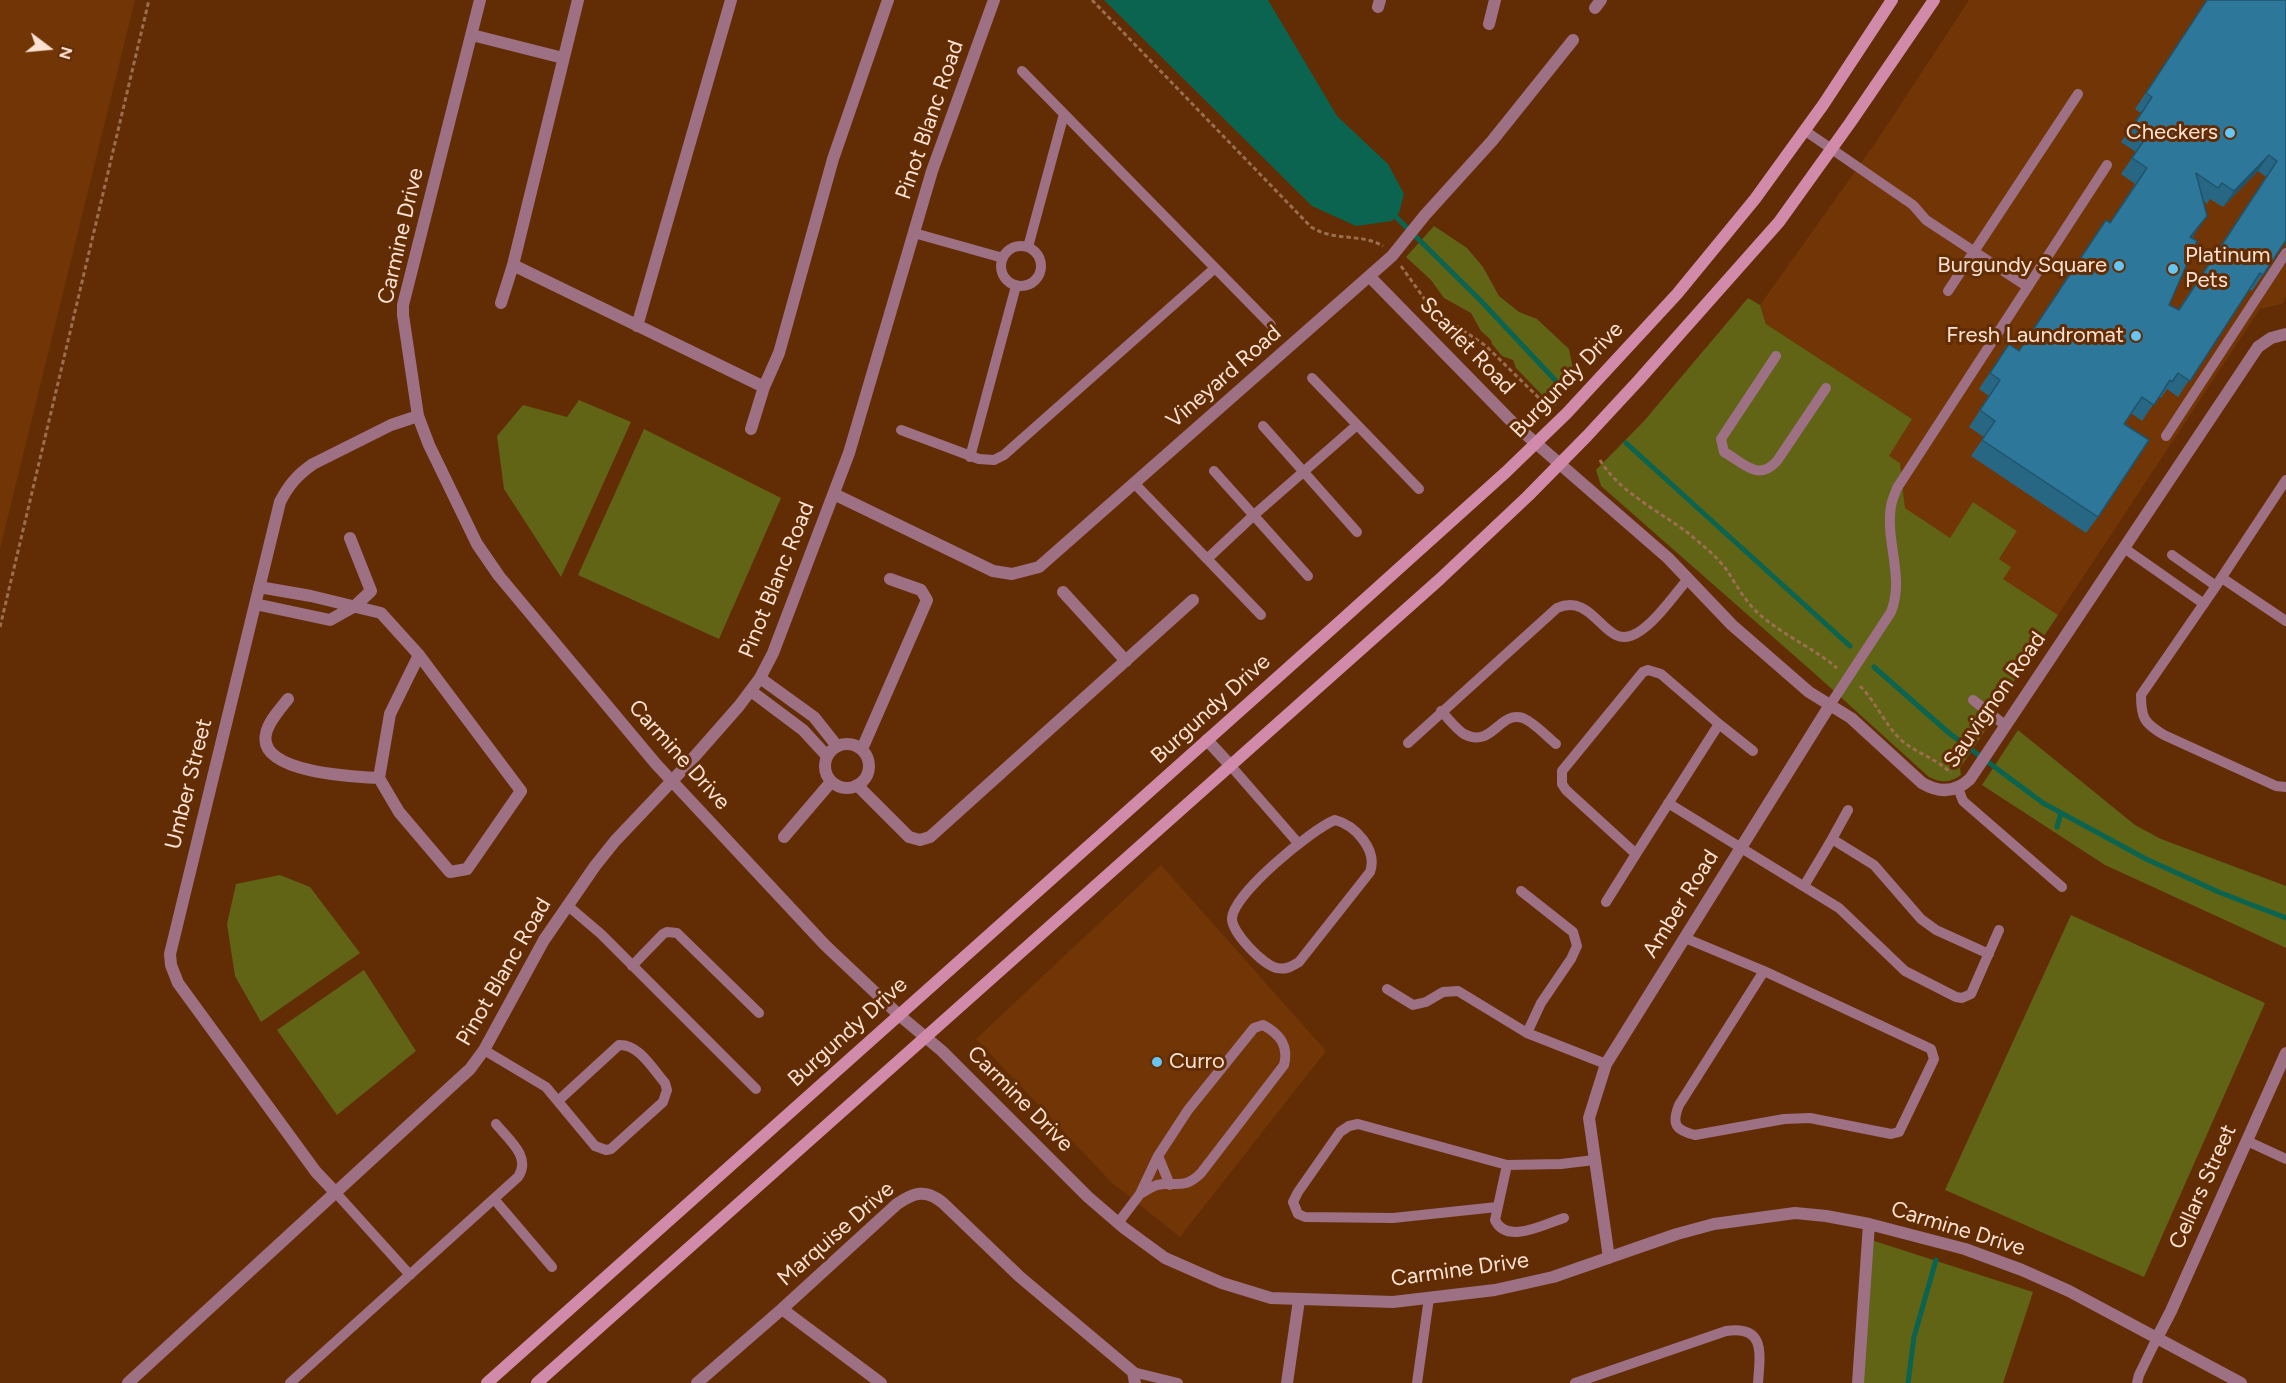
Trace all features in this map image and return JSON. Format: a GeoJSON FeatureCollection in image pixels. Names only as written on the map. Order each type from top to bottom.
{"type":"FeatureCollection","features":[{"type":"Feature","properties":{"kind":"main road","name":"Burgundy Drive"},"geometry":{"type":"LineString","coordinates":[[487,1383],[1536,443],[1603,375],[1677,294],[1755,199],[1823,105],[1892,0]]}},
{"type":"Feature","properties":{"kind":"main road"},"geometry":{"type":"LineString","coordinates":[[537,1383],[1440,579],[1559,464],[1638,381],[1779,222],[1934,0]]}},
{"type":"Feature","properties":{"kind":"street","name":"Carmine Drive"},"geometry":{"type":"LineString","coordinates":[[480,0],[403,305],[404,335],[418,416],[429,445],[480,549],[499,576],[672,781],[825,945],[899,1015],[942,1050],[1088,1197],[1118,1223],[1165,1258],[1196,1272],[1271,1298],[1393,1302],[1523,1284],[1553,1277],[1677,1234],[1714,1224],[1795,1213],[1826,1216],[1869,1224],[1965,1250],[2022,1270],[2061,1287],[2241,1383]]}},
{"type":"Feature","properties":{"kind":"street"},"geometry":{"type":"LineString","coordinates":[[501,303],[513,265],[579,0]]}},
{"type":"Feature","properties":{"kind":"street"},"geometry":{"type":"LineString","coordinates":[[638,326],[731,0]]}},
{"type":"Feature","properties":{"kind":"street"},"geometry":{"type":"LineString","coordinates":[[751,429],[764,387],[779,353],[833,159],[888,0]]}},
{"type":"Feature","properties":{"kind":"street","name":"Pinot Blanc Road"},"geometry":{"type":"LineString","coordinates":[[128,1383],[470,1069],[484,1050],[544,940],[567,905],[615,841],[672,781],[760,678],[780,636],[849,453],[932,171],[994,0]]}},
{"type":"Feature","properties":{"kind":"street"},"geometry":{"type":"LineString","coordinates":[[1489,24],[1495,0]]}},
{"type":"Feature","properties":{"kind":"street"},"geometry":{"type":"LineString","coordinates":[[472,35],[563,58]]}},
{"type":"Feature","properties":{"kind":"street","name":"Vineyard Road"},"geometry":{"type":"LineString","coordinates":[[834,494],[993,571],[1012,574],[1039,567],[1370,277],[1397,257],[1425,215],[1492,141],[1573,40]]}},
{"type":"Feature","properties":{"kind":"street"},"geometry":{"type":"LineString","coordinates":[[513,265],[764,387]]}},
{"type":"Feature","properties":{"kind":"street","name":"Scarlet Road"},"geometry":{"type":"LineString","coordinates":[[1370,277],[1515,425],[1559,464]]}},
{"type":"Feature","properties":{"kind":"street","name":"Sauvignon Road"},"geometry":{"type":"LineString","coordinates":[[1559,464],[1668,558],[1732,625],[1809,692],[1851,718],[1922,783],[1935,790],[1950,790],[1958,788],[1970,779],[2258,347],[2271,338],[2286,334]]}},
{"type":"Feature","properties":{"kind":"street","name":"Umber Street"},"geometry":{"type":"LineString","coordinates":[[336,1193],[316,1172],[178,983],[171,965],[172,943],[280,502],[290,483],[313,464],[391,425],[418,416]]}},
{"type":"Feature","properties":{"kind":"street"},"geometry":{"type":"LineString","coordinates":[[255,604],[330,620],[355,606],[371,591],[350,538]]}},
{"type":"Feature","properties":{"kind":"street"},"geometry":{"type":"LineString","coordinates":[[862,749],[927,600],[921,590],[890,579]]}},
{"type":"Feature","properties":{"kind":"street"},"geometry":{"type":"LineString","coordinates":[[259,586],[381,613],[419,655],[521,791],[467,869],[450,872],[399,812],[379,778],[390,714],[419,655]]}},
{"type":"Feature","properties":{"kind":"street"},"geometry":{"type":"LineString","coordinates":[[1063,592],[1126,661]]}},
{"type":"Feature","properties":{"kind":"street"},"geometry":{"type":"LineString","coordinates":[[857,785],[909,837],[920,840],[930,837],[1193,600]]}},
{"type":"Feature","properties":{"kind":"street"},"geometry":{"type":"LineString","coordinates":[[760,678],[814,717],[837,746]]}},
{"type":"Feature","properties":{"kind":"street"},"geometry":{"type":"LineString","coordinates":[[751,691],[803,730],[827,756]]}},
{"type":"Feature","properties":{"kind":"street"},"geometry":{"type":"LineString","coordinates":[[288,699],[275,716],[265,735],[267,749],[274,758],[330,776],[379,778]]}},
{"type":"Feature","properties":{"kind":"street","name":"Amber Road"},"geometry":{"type":"LineString","coordinates":[[1609,1258],[1589,1118],[1606,1064],[1830,705]]}},
{"type":"Feature","properties":{"kind":"street"},"geometry":{"type":"LineString","coordinates":[[1207,740],[1230,765]]}},
{"type":"Feature","properties":{"kind":"street"},"geometry":{"type":"LineString","coordinates":[[850,743],[862,749],[869,762],[869,769],[863,781],[857,785],[844,788],[831,782],[825,769],[827,756],[837,746],[850,743]]}},
{"type":"Feature","properties":{"kind":"street"},"geometry":{"type":"LineString","coordinates":[[784,837],[831,782]]}},
{"type":"Feature","properties":{"kind":"street","name":"Cellars Street"},"geometry":{"type":"LineString","coordinates":[[2157,1338],[2286,1053]]}},
{"type":"Feature","properties":{"kind":"street","name":"Marquise Drive"},"geometry":{"type":"LineString","coordinates":[[697,1383],[911,1194],[931,1194],[943,1203],[1020,1277],[1134,1377]]}},
{"type":"Feature","properties":{"kind":"street"},"geometry":{"type":"LineString","coordinates":[[1858,1383],[1869,1224]]}},
{"type":"Feature","properties":{"kind":"street"},"geometry":{"type":"LineString","coordinates":[[1287,1383],[1299,1300]]}},
{"type":"Feature","properties":{"kind":"street"},"geometry":{"type":"LineString","coordinates":[[782,1309],[881,1383]]}},
{"type":"Feature","properties":{"kind":"lane"},"geometry":{"type":"LineString","coordinates":[[1022,71],[1271,325]]}},
{"type":"Feature","properties":{"kind":"lane"},"geometry":{"type":"LineString","coordinates":[[1948,291],[2078,94]]}},
{"type":"Feature","properties":{"kind":"lane"},"geometry":{"type":"LineString","coordinates":[[1028,247],[1064,114]]}},
{"type":"Feature","properties":{"kind":"lane"},"geometry":{"type":"LineString","coordinates":[[1804,130],[1913,205],[1926,220],[2028,286],[2107,165]]}},
{"type":"Feature","properties":{"kind":"lane"},"geometry":{"type":"LineString","coordinates":[[914,233],[1003,258]]}},
{"type":"Feature","properties":{"kind":"lane"},"geometry":{"type":"LineString","coordinates":[[1016,247],[1028,247],[1040,258],[1040,274],[1027,286],[1011,284],[1003,275],[1003,258],[1006,253],[1016,247]]}},
{"type":"Feature","properties":{"kind":"lane"},"geometry":{"type":"LineString","coordinates":[[2166,436],[2286,253]]}},
{"type":"Feature","properties":{"kind":"lane"},"geometry":{"type":"LineString","coordinates":[[901,430],[970,457],[987,460],[1004,455],[1215,268]]}},
{"type":"Feature","properties":{"kind":"lane"},"geometry":{"type":"LineString","coordinates":[[970,457],[1016,286]]}},
{"type":"Feature","properties":{"kind":"lane","name":"Amber Road"},"geometry":{"type":"LineString","coordinates":[[1830,705],[1891,612],[1896,598],[1897,582],[1891,507],[1897,488],[2028,286]]}},
{"type":"Feature","properties":{"kind":"lane"},"geometry":{"type":"LineString","coordinates":[[1776,356],[1721,439],[1724,452],[1759,472],[1766,471],[1776,461],[1826,388]]}},
{"type":"Feature","properties":{"kind":"lane"},"geometry":{"type":"LineString","coordinates":[[1312,378],[1419,489]]}},
{"type":"Feature","properties":{"kind":"lane"},"geometry":{"type":"LineString","coordinates":[[1207,559],[1357,425]]}},
{"type":"Feature","properties":{"kind":"lane"},"geometry":{"type":"LineString","coordinates":[[1263,426],[1357,532]]}},
{"type":"Feature","properties":{"kind":"lane"},"geometry":{"type":"LineString","coordinates":[[1214,471],[1308,576]]}},
{"type":"Feature","properties":{"kind":"lane"},"geometry":{"type":"LineString","coordinates":[[2286,480],[2141,695],[2141,714],[2150,726],[2164,735],[2276,786],[2286,787]]}},
{"type":"Feature","properties":{"kind":"lane"},"geometry":{"type":"LineString","coordinates":[[1135,484],[1261,615]]}},
{"type":"Feature","properties":{"kind":"lane"},"geometry":{"type":"LineString","coordinates":[[2124,548],[2204,604]]}},
{"type":"Feature","properties":{"kind":"lane"},"geometry":{"type":"LineString","coordinates":[[2172,555],[2286,621]]}},
{"type":"Feature","properties":{"kind":"lane"},"geometry":{"type":"LineString","coordinates":[[1408,742],[1557,608],[1566,604],[1575,604],[1584,608],[1608,630],[1627,637],[1645,628],[1688,579]]}},
{"type":"Feature","properties":{"kind":"lane"},"geometry":{"type":"LineString","coordinates":[[1636,854],[1566,790],[1562,784],[1562,771],[1643,672],[1648,670],[1661,674],[1753,751]]}},
{"type":"Feature","properties":{"kind":"lane"},"geometry":{"type":"LineString","coordinates":[[1973,699],[2005,728]]}},
{"type":"Feature","properties":{"kind":"lane"},"geometry":{"type":"LineString","coordinates":[[1441,711],[1463,733],[1474,737],[1484,737],[1506,719],[1516,717],[1530,722],[1556,744]]}},
{"type":"Feature","properties":{"kind":"lane"},"geometry":{"type":"LineString","coordinates":[[1606,902],[1719,724]]}},
{"type":"Feature","properties":{"kind":"lane"},"geometry":{"type":"LineString","coordinates":[[1230,765],[1298,843]]}},
{"type":"Feature","properties":{"kind":"lane"},"geometry":{"type":"LineString","coordinates":[[1958,788],[1963,801],[2062,887]]}},
{"type":"Feature","properties":{"kind":"lane"},"geometry":{"type":"LineString","coordinates":[[1668,803],[1742,846],[1839,908],[1905,971],[1956,997],[1962,998],[1971,994],[2000,930]]}},
{"type":"Feature","properties":{"kind":"lane"},"geometry":{"type":"LineString","coordinates":[[1804,885],[1848,810]]}},
{"type":"Feature","properties":{"kind":"lane"},"geometry":{"type":"LineString","coordinates":[[1335,820],[1342,822],[1349,826],[1370,848],[1373,865],[1362,883],[1299,962],[1290,968],[1275,968],[1265,963],[1254,952],[1233,926],[1232,917],[1236,906],[1246,892],[1298,843],[1326,823],[1335,820]]}},
{"type":"Feature","properties":{"kind":"lane"},"geometry":{"type":"LineString","coordinates":[[1832,839],[1874,865],[1921,919],[1936,930],[1989,954]]}},
{"type":"Feature","properties":{"kind":"lane"},"geometry":{"type":"LineString","coordinates":[[1521,891],[1573,932],[1577,946],[1571,959],[1541,1003],[1527,1033]]}},
{"type":"Feature","properties":{"kind":"lane"},"geometry":{"type":"LineString","coordinates":[[567,905],[601,934],[756,1089]]}},
{"type":"Feature","properties":{"kind":"lane"},"geometry":{"type":"LineString","coordinates":[[632,966],[663,934],[677,933],[759,1013]]}},
{"type":"Feature","properties":{"kind":"lane"},"geometry":{"type":"LineString","coordinates":[[1685,938],[1764,971],[1931,1049],[1934,1059],[1899,1132],[1892,1134],[1810,1118],[1784,1119],[1695,1135],[1683,1132],[1677,1126],[1674,1118],[1678,1106],[1764,971]]}},
{"type":"Feature","properties":{"kind":"lane"},"geometry":{"type":"LineString","coordinates":[[1387,989],[1413,1005],[1426,1002],[1443,992],[1458,991],[1527,1033],[1606,1064]]}},
{"type":"Feature","properties":{"kind":"lane"},"geometry":{"type":"LineString","coordinates":[[1118,1223],[1140,1194],[1158,1156],[1188,1110],[1254,1028],[1263,1025],[1279,1036],[1287,1055],[1284,1065],[1202,1173],[1187,1184],[1159,1185],[1140,1194]]}},
{"type":"Feature","properties":{"kind":"lane"},"geometry":{"type":"LineString","coordinates":[[484,1050],[536,1079],[559,1100],[595,1146],[606,1150],[611,1149],[663,1102],[667,1090],[665,1083],[636,1049],[619,1045],[559,1100]]}},
{"type":"Feature","properties":{"kind":"lane"},"geometry":{"type":"LineString","coordinates":[[1497,1206],[1393,1218],[1305,1217],[1298,1214],[1293,1202],[1340,1132],[1349,1126],[1358,1124],[1507,1165],[1562,1164],[1594,1160]]}},
{"type":"Feature","properties":{"kind":"lane"},"geometry":{"type":"LineString","coordinates":[[292,1382],[518,1177],[523,1167],[521,1156],[496,1125]]}},
{"type":"Feature","properties":{"kind":"lane"},"geometry":{"type":"LineString","coordinates":[[2247,1141],[2286,1159]]}},
{"type":"Feature","properties":{"kind":"lane"},"geometry":{"type":"LineString","coordinates":[[1158,1156],[1170,1185]]}},
{"type":"Feature","properties":{"kind":"lane"},"geometry":{"type":"LineString","coordinates":[[1507,1165],[1497,1206],[1495,1220],[1498,1226],[1516,1233],[1564,1218]]}},
{"type":"Feature","properties":{"kind":"lane"},"geometry":{"type":"LineString","coordinates":[[336,1193],[410,1275]]}},
{"type":"Feature","properties":{"kind":"lane"},"geometry":{"type":"LineString","coordinates":[[494,1199],[552,1267]]}},
{"type":"Feature","properties":{"kind":"lane"},"geometry":{"type":"LineString","coordinates":[[1417,1383],[1429,1298]]}},
{"type":"Feature","properties":{"kind":"lane"},"geometry":{"type":"LineString","coordinates":[[1575,1383],[1726,1330],[1738,1329],[1750,1332],[1759,1342],[1761,1351],[1758,1383]]}},
{"type":"Feature","properties":{"kind":"lane"},"geometry":{"type":"LineString","coordinates":[[2137,1383],[2157,1338]]}},
{"type":"Feature","properties":{"kind":"lane"},"geometry":{"type":"LineString","coordinates":[[1134,1377],[1178,1383]]}},
{"type":"Feature","properties":{"kind":"path"},"geometry":{"type":"LineString","coordinates":[[0,627],[149,0]]}},
{"type":"Feature","properties":{"kind":"path"},"geometry":{"type":"LineString","coordinates":[[1092,0],[1311,226],[1322,234],[1374,241],[1383,246]]}},
{"type":"Feature","properties":{"kind":"path"},"geometry":{"type":"LineString","coordinates":[[1397,257],[1418,291],[1434,309],[1486,346],[1544,402],[1552,401],[1558,406]]}},
{"type":"Feature","properties":{"kind":"path"},"geometry":{"type":"LineString","coordinates":[[1600,460],[1610,473],[1642,502],[1688,533],[1709,552],[1726,570],[1740,592],[1762,617],[1839,669]]}},
{"type":"Feature","properties":{"kind":"path"},"geometry":{"type":"LineString","coordinates":[[1858,684],[1871,697],[1900,739],[1949,772],[1958,788]]}},
{"type":"Feature","properties":{"kind":"shaded area"},"geometry":{"type":"Polygon","coordinates":[[[0,0],[135,0],[0,549],[0,0]]]}},
{"type":"Feature","properties":{"kind":"shaded area"},"geometry":{"type":"Polygon","coordinates":[[[1969,0],[2286,0],[2286,297],[2282,304],[2260,309],[2058,615],[2003,579],[1999,559],[2017,531],[1974,503],[1950,539],[1905,508],[1900,463],[1888,456],[1912,419],[1766,324],[1760,305],[1876,142],[1969,0]]]}},
{"type":"Feature","properties":{"kind":"shaded area"},"geometry":{"type":"Polygon","coordinates":[[[1434,226],[1467,248],[1483,267],[1499,296],[1519,312],[1537,319],[1569,349],[1573,369],[1544,397],[1516,368],[1513,360],[1502,356],[1491,340],[1481,331],[1471,313],[1444,298],[1431,280],[1406,257],[1434,226]]]}},
{"type":"Feature","properties":{"kind":"shaded area"},"geometry":{"type":"Polygon","coordinates":[[[1748,298],[1760,305],[1766,324],[1912,419],[1889,456],[1900,463],[1905,508],[1950,538],[1973,502],[2017,531],[1999,559],[2011,567],[2003,579],[2058,615],[1994,711],[1991,722],[1960,768],[1961,775],[1953,780],[1941,781],[1929,777],[1601,486],[1596,470],[1644,421],[1748,298]]]}},
{"type":"Feature","properties":{"kind":"shaded area"},"geometry":{"type":"Polygon","coordinates":[[[579,400],[631,422],[561,577],[504,489],[497,436],[523,405],[567,417],[579,400]]]}},
{"type":"Feature","properties":{"kind":"shaded area"},"geometry":{"type":"Polygon","coordinates":[[[644,429],[781,498],[719,639],[578,575],[644,429]]]}},
{"type":"Feature","properties":{"kind":"shaded area"},"geometry":{"type":"Polygon","coordinates":[[[2018,730],[2135,825],[2161,839],[2286,886],[2286,948],[2105,865],[1982,785],[2018,730]]]}},
{"type":"Feature","properties":{"kind":"shaded area","name":"Curro"},"geometry":{"type":"Polygon","coordinates":[[[1161,865],[1326,1051],[1180,1237],[1112,1183],[976,1039],[1161,865]]]}},
{"type":"Feature","properties":{"kind":"shaded area"},"geometry":{"type":"Polygon","coordinates":[[[280,875],[310,887],[360,953],[261,1022],[235,976],[227,924],[236,884],[280,875]]]}},
{"type":"Feature","properties":{"kind":"shaded area"},"geometry":{"type":"Polygon","coordinates":[[[2071,915],[2265,1003],[2144,1277],[1945,1190],[2071,915]]]}},
{"type":"Feature","properties":{"kind":"shaded area"},"geometry":{"type":"Polygon","coordinates":[[[364,970],[416,1051],[337,1115],[277,1030],[364,970]]]}},
{"type":"Feature","properties":{"kind":"shaded area"},"geometry":{"type":"Polygon","coordinates":[[[1868,1239],[2033,1292],[2003,1383],[1857,1383],[1868,1239]]]}},
{"type":"Feature","properties":{"kind":"water"},"geometry":{"type":"Polygon","coordinates":[[[1104,0],[1268,0],[1337,116],[1388,164],[1404,194],[1399,213],[1392,221],[1356,226],[1312,206],[1104,0]]]}},
{"type":"Feature","properties":{"kind":"building","name":"Burgundy Square"},"geometry":{"type":"Polygon","coordinates":[[[2207,0],[2286,0],[2286,240],[2263,275],[2260,273],[2190,381],[2178,373],[2172,382],[2170,380],[2154,405],[2142,397],[2124,424],[2149,440],[2098,517],[1982,440],[1995,421],[1980,410],[2000,380],[1990,373],[2009,344],[2019,351],[2106,220],[2110,223],[2147,168],[2132,158],[2147,136],[2133,126],[2152,97],[2146,93],[2207,0]],[[2269,155],[2234,191],[2222,183],[2218,188],[2196,173],[2207,216],[2190,237],[2197,241],[2169,305],[2179,310],[2277,161],[2269,155]]]}},
{"type":"Feature","properties":{"kind":"waterway"},"geometry":{"type":"LineString","coordinates":[[1393,214],[1480,300],[1555,380]]}},
{"type":"Feature","properties":{"kind":"waterway"},"geometry":{"type":"LineString","coordinates":[[1626,443],[1850,646]]}},
{"type":"Feature","properties":{"kind":"waterway"},"geometry":{"type":"LineString","coordinates":[[1874,667],[1949,733],[2043,803],[2146,859],[2221,893],[2286,918]]}},
{"type":"Feature","properties":{"kind":"waterway"},"geometry":{"type":"LineString","coordinates":[[2057,827],[2061,813]]}},
{"type":"Feature","properties":{"kind":"waterway"},"geometry":{"type":"LineString","coordinates":[[1908,1383],[1914,1337],[1936,1260]]}},
{"type":"Feature","properties":{"kind":"place","name":"Checkers"},"geometry":{"type":"Point","coordinates":[2230,133]}},
{"type":"Feature","properties":{"kind":"place","name":"Burgundy Square"},"geometry":{"type":"Point","coordinates":[2119,266]}},
{"type":"Feature","properties":{"kind":"place","name":"Platinum Pets"},"geometry":{"type":"Point","coordinates":[2173,269]}},
{"type":"Feature","properties":{"kind":"place","name":"Fresh Laundromat"},"geometry":{"type":"Point","coordinates":[2136,336]}},
{"type":"Feature","properties":{"kind":"place","name":"Curro"},"geometry":{"type":"Point","coordinates":[1157,1062]}}]}
